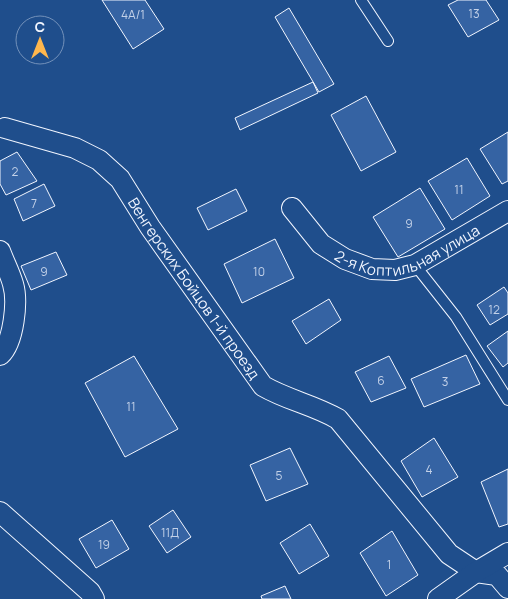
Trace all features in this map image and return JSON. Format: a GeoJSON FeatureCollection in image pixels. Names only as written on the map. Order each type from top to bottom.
{"type":"FeatureCollection","features":[{"type":"Feature","properties":{"kind":"street","name":"Венгерских Бойцов 1-й проезд"},"geometry":{"type":"LineString","coordinates":[[2,127],[75,148],[99,160],[120,180],[150,227],[263,386],[280,396],[316,406],[338,419],[449,554],[476,572],[497,575],[508,588]]}},
{"type":"Feature","properties":{"kind":"street","name":"2-я Коптильная улица"},"geometry":{"type":"LineString","coordinates":[[292,208],[320,244],[346,259],[372,269],[395,270],[415,265],[508,210]]}},
{"type":"Feature","properties":{"kind":"street"},"geometry":{"type":"LineString","coordinates":[[0,252],[14,285],[14,324],[4,351],[0,355]]}},
{"type":"Feature","properties":{"kind":"street"},"geometry":{"type":"LineString","coordinates":[[0,512],[90,592],[94,599]]}},
{"type":"Feature","properties":{"kind":"street"},"geometry":{"type":"LineString","coordinates":[[438,599],[476,572],[508,553]]}},
{"type":"Feature","properties":{"kind":"lane"},"geometry":{"type":"LineString","coordinates":[[361,0],[388,41]]}},
{"type":"Feature","properties":{"kind":"lane"},"geometry":{"type":"LineString","coordinates":[[415,265],[456,317],[508,400]]}},
{"type":"Feature","properties":{"kind":"building"},"geometry":{"type":"Polygon","coordinates":[[[102,0],[145,0],[164,29],[133,49],[102,0]]]}},
{"type":"Feature","properties":{"kind":"building"},"geometry":{"type":"Polygon","coordinates":[[[458,0],[486,0],[499,20],[468,37],[448,5],[458,0]]]}},
{"type":"Feature","properties":{"kind":"building"},"geometry":{"type":"Polygon","coordinates":[[[289,8],[334,84],[319,92],[275,17],[289,8]]]}},
{"type":"Feature","properties":{"kind":"building"},"geometry":{"type":"Polygon","coordinates":[[[313,82],[318,93],[240,130],[235,118],[313,82]]]}},
{"type":"Feature","properties":{"kind":"building"},"geometry":{"type":"Polygon","coordinates":[[[366,96],[396,152],[361,171],[331,115],[366,96]]]}},
{"type":"Feature","properties":{"kind":"building"},"geometry":{"type":"Polygon","coordinates":[[[508,132],[508,181],[502,184],[480,149],[508,132]]]}},
{"type":"Feature","properties":{"kind":"building"},"geometry":{"type":"Polygon","coordinates":[[[17,152],[37,181],[6,195],[0,184],[0,161],[17,152]]]}},
{"type":"Feature","properties":{"kind":"building"},"geometry":{"type":"Polygon","coordinates":[[[467,158],[490,196],[452,220],[428,181],[467,158]]]}},
{"type":"Feature","properties":{"kind":"building"},"geometry":{"type":"Polygon","coordinates":[[[44,184],[55,206],[23,221],[14,199],[44,184]]]}},
{"type":"Feature","properties":{"kind":"building"},"geometry":{"type":"Polygon","coordinates":[[[420,188],[445,229],[398,257],[373,217],[420,188]]]}},
{"type":"Feature","properties":{"kind":"building"},"geometry":{"type":"Polygon","coordinates":[[[236,189],[247,211],[208,230],[197,208],[236,189]]]}},
{"type":"Feature","properties":{"kind":"building"},"geometry":{"type":"Polygon","coordinates":[[[275,239],[294,278],[242,303],[224,264],[275,239]]]}},
{"type":"Feature","properties":{"kind":"building"},"geometry":{"type":"Polygon","coordinates":[[[56,252],[67,275],[31,290],[21,266],[56,252]]]}},
{"type":"Feature","properties":{"kind":"building"},"geometry":{"type":"Polygon","coordinates":[[[504,287],[508,293],[508,314],[490,325],[477,305],[504,287]]]}},
{"type":"Feature","properties":{"kind":"building"},"geometry":{"type":"Polygon","coordinates":[[[329,299],[341,320],[306,344],[292,321],[329,299]]]}},
{"type":"Feature","properties":{"kind":"building"},"geometry":{"type":"Polygon","coordinates":[[[508,331],[508,363],[503,367],[487,346],[508,331]]]}},
{"type":"Feature","properties":{"kind":"building"},"geometry":{"type":"Polygon","coordinates":[[[466,355],[480,384],[424,407],[411,379],[466,355]]]}},
{"type":"Feature","properties":{"kind":"building"},"geometry":{"type":"Polygon","coordinates":[[[134,356],[178,429],[125,457],[85,383],[134,356]]]}},
{"type":"Feature","properties":{"kind":"building"},"geometry":{"type":"Polygon","coordinates":[[[389,356],[406,388],[371,402],[355,372],[389,356]]]}},
{"type":"Feature","properties":{"kind":"building"},"geometry":{"type":"Polygon","coordinates":[[[434,438],[458,477],[422,497],[401,461],[434,438]]]}},
{"type":"Feature","properties":{"kind":"building"},"geometry":{"type":"Polygon","coordinates":[[[290,448],[308,484],[266,501],[250,465],[290,448]]]}},
{"type":"Feature","properties":{"kind":"building"},"geometry":{"type":"Polygon","coordinates":[[[508,469],[508,524],[499,527],[481,482],[508,469]]]}},
{"type":"Feature","properties":{"kind":"building"},"geometry":{"type":"Polygon","coordinates":[[[173,510],[191,537],[167,553],[149,526],[173,510]]]}},
{"type":"Feature","properties":{"kind":"building"},"geometry":{"type":"Polygon","coordinates":[[[112,520],[129,549],[96,568],[79,539],[112,520]]]}},
{"type":"Feature","properties":{"kind":"building"},"geometry":{"type":"Polygon","coordinates":[[[310,524],[329,556],[299,574],[280,543],[310,524]]]}},
{"type":"Feature","properties":{"kind":"building"},"geometry":{"type":"Polygon","coordinates":[[[392,531],[418,575],[386,596],[360,553],[392,531]]]}},
{"type":"Feature","properties":{"kind":"building"},"geometry":{"type":"Polygon","coordinates":[[[285,586],[291,599],[262,599],[261,596],[285,586]]]}}]}
